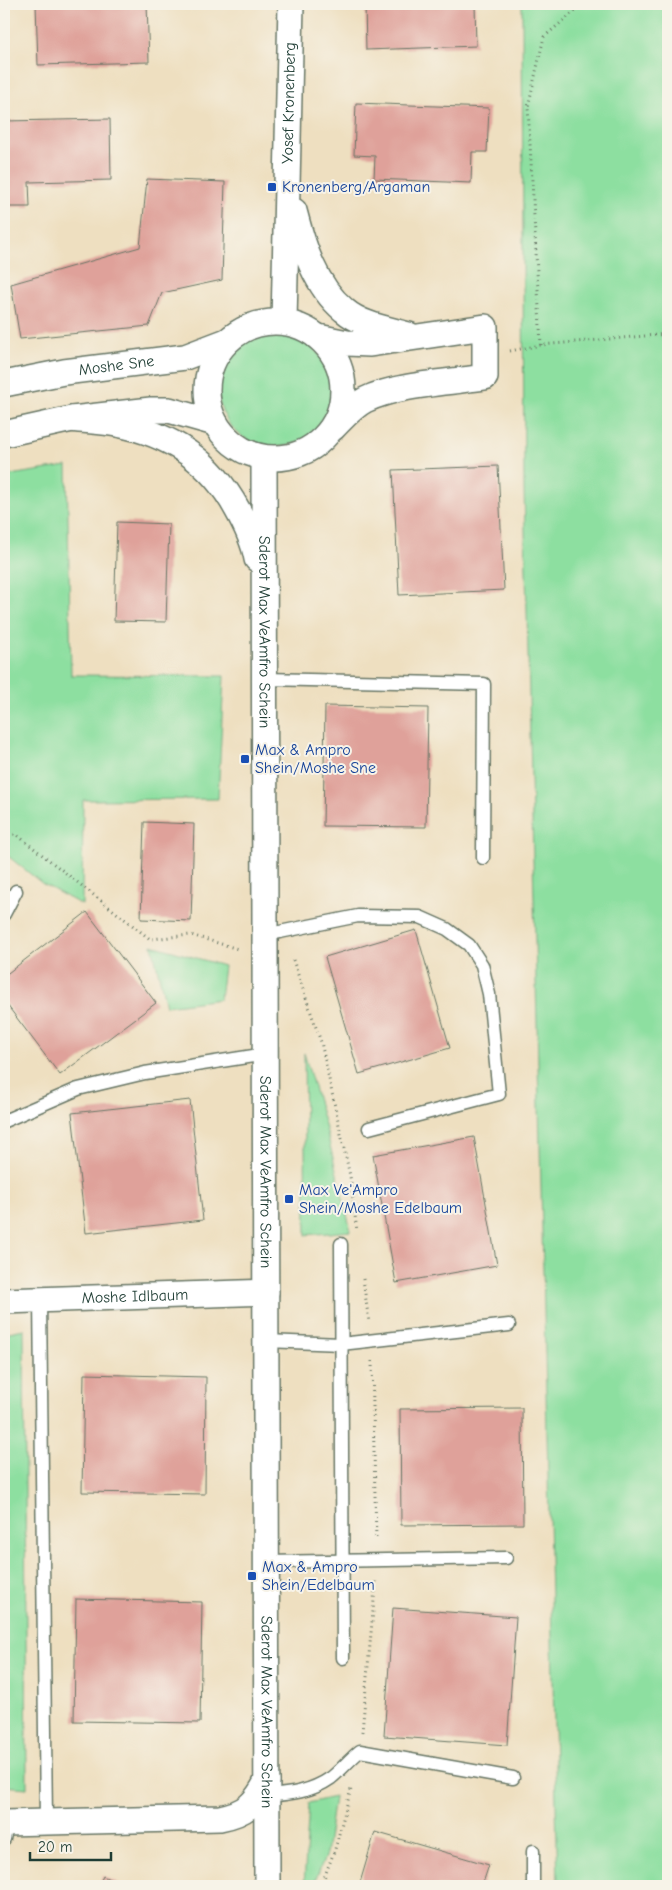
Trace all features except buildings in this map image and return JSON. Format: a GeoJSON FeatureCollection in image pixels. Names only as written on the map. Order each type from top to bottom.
{"type":"FeatureCollection","features":[{"type":"Feature","properties":{"kind":"street","name":"Yosef Kronenberg"},"geometry":{"type":"LineString","coordinates":[[284,322],[291,4]]}},
{"type":"Feature","properties":{"kind":"street"},"geometry":{"type":"LineString","coordinates":[[288,153],[294,212],[303,245],[315,274],[330,297],[344,311],[367,323],[416,337]]}},
{"type":"Feature","properties":{"kind":"street"},"geometry":{"type":"LineString","coordinates":[[284,322],[302,328],[318,337],[347,343],[370,344],[484,327],[485,377],[396,390],[364,401],[352,409],[310,449],[288,458],[264,458],[244,452],[228,440],[215,423],[208,402],[207,380],[214,359],[227,342],[245,328],[264,323],[284,322]]}},
{"type":"Feature","properties":{"kind":"street"},"geometry":{"type":"LineString","coordinates":[[318,337],[332,353],[340,372],[343,394],[338,415],[328,433]]}},
{"type":"Feature","properties":{"kind":"street","name":"Moshe Sne"},"geometry":{"type":"LineString","coordinates":[[4,384],[64,372],[185,357],[227,342]]}},
{"type":"Feature","properties":{"kind":"street"},"geometry":{"type":"LineString","coordinates":[[4,434],[72,419],[151,410],[169,410],[215,423]]}},
{"type":"Feature","properties":{"kind":"street"},"geometry":{"type":"LineString","coordinates":[[72,419],[117,424],[148,433],[180,446],[199,460],[231,497],[246,525],[256,554],[264,603]]}},
{"type":"Feature","properties":{"kind":"street","name":"Sderot Max VeAmfro Schein"},"geometry":{"type":"LineString","coordinates":[[264,458],[267,1874]]}},
{"type":"Feature","properties":{"kind":"street","name":"Moshe Idlbaum"},"geometry":{"type":"LineString","coordinates":[[4,1301],[266,1292]]}},
{"type":"Feature","properties":{"kind":"street"},"geometry":{"type":"LineString","coordinates":[[5,1829],[46,1822],[220,1818],[233,1816],[247,1809],[267,1789]]}},
{"type":"Feature","properties":{"kind":"street"},"geometry":{"type":"LineString","coordinates":[[220,1818],[248,1828],[259,1843],[267,1874]]}},
{"type":"Feature","properties":{"kind":"lane"},"geometry":{"type":"LineString","coordinates":[[265,679],[484,684],[483,858]]}},
{"type":"Feature","properties":{"kind":"lane"},"geometry":{"type":"LineString","coordinates":[[4,914],[16,892]]}},
{"type":"Feature","properties":{"kind":"lane"},"geometry":{"type":"LineString","coordinates":[[265,946],[358,916],[420,917],[447,929],[469,945],[482,965],[489,994],[498,1094],[369,1128]]}},
{"type":"Feature","properties":{"kind":"lane"},"geometry":{"type":"LineString","coordinates":[[4,1121],[78,1089],[145,1073],[266,1054]]}},
{"type":"Feature","properties":{"kind":"lane"},"geometry":{"type":"LineString","coordinates":[[341,1244],[343,1658]]}},
{"type":"Feature","properties":{"kind":"lane"},"geometry":{"type":"LineString","coordinates":[[40,1299],[46,1822]]}},
{"type":"Feature","properties":{"kind":"lane"},"geometry":{"type":"LineString","coordinates":[[266,1341],[341,1344],[509,1325]]}},
{"type":"Feature","properties":{"kind":"lane"},"geometry":{"type":"LineString","coordinates":[[266,1562],[506,1558]]}},
{"type":"Feature","properties":{"kind":"lane"},"geometry":{"type":"LineString","coordinates":[[267,1789],[297,1794],[317,1786],[332,1777],[360,1751],[513,1778]]}},
{"type":"Feature","properties":{"kind":"lane"},"geometry":{"type":"LineString","coordinates":[[533,1851],[533,1886]]}},
{"type":"Feature","properties":{"kind":"path"},"geometry":{"type":"LineString","coordinates":[[541,345],[528,107],[544,37],[583,4]]}},
{"type":"Feature","properties":{"kind":"path"},"geometry":{"type":"LineString","coordinates":[[485,355],[541,345],[668,334]]}},
{"type":"Feature","properties":{"kind":"path"},"geometry":{"type":"LineString","coordinates":[[4,831],[17,835],[150,939],[191,935],[265,946]]}},
{"type":"Feature","properties":{"kind":"green space"},"geometry":{"type":"Polygon","coordinates":[[[522,4],[668,4],[668,1886],[558,1886],[524,488],[522,4]]]}},
{"type":"Feature","properties":{"kind":"green space"},"geometry":{"type":"Polygon","coordinates":[[[275,333],[297,338],[315,350],[327,368],[332,390],[327,412],[315,430],[297,442],[275,447],[253,442],[235,430],[223,412],[218,390],[223,368],[235,350],[253,338],[275,333]]]}},
{"type":"Feature","properties":{"kind":"green space"},"geometry":{"type":"Polygon","coordinates":[[[67,466],[71,675],[224,676],[218,799],[83,800],[82,905],[43,884],[4,853],[4,476],[67,466]]]}},
{"type":"Feature","properties":{"kind":"green space"},"geometry":{"type":"Polygon","coordinates":[[[152,945],[224,966],[220,999],[166,1006],[152,945]]]}},
{"type":"Feature","properties":{"kind":"green space"},"geometry":{"type":"Polygon","coordinates":[[[304,1053],[325,1125],[351,1231],[306,1235],[304,1053]]]}},
{"type":"Feature","properties":{"kind":"green space"},"geometry":{"type":"Polygon","coordinates":[[[24,1329],[27,1788],[4,1786],[4,1333],[24,1329]]]}},
{"type":"Feature","properties":{"kind":"green space"},"geometry":{"type":"Polygon","coordinates":[[[334,1797],[326,1854],[313,1886],[304,1886],[309,1803],[334,1797]]]}},
{"type":"Feature","properties":{"kind":"place","name":"Kronenberg/Argaman"},"geometry":{"type":"Point","coordinates":[272,187]}},
{"type":"Feature","properties":{"kind":"place","name":"Max & Ampro Shein/Moshe Sne"},"geometry":{"type":"Point","coordinates":[245,759]}},
{"type":"Feature","properties":{"kind":"place","name":"Max Ve'Ampro Shein/Moshe Edelbaum"},"geometry":{"type":"Point","coordinates":[289,1199]}},
{"type":"Feature","properties":{"kind":"place","name":"Max & Ampro Shein/Edelbaum"},"geometry":{"type":"Point","coordinates":[252,1576]}}]}
